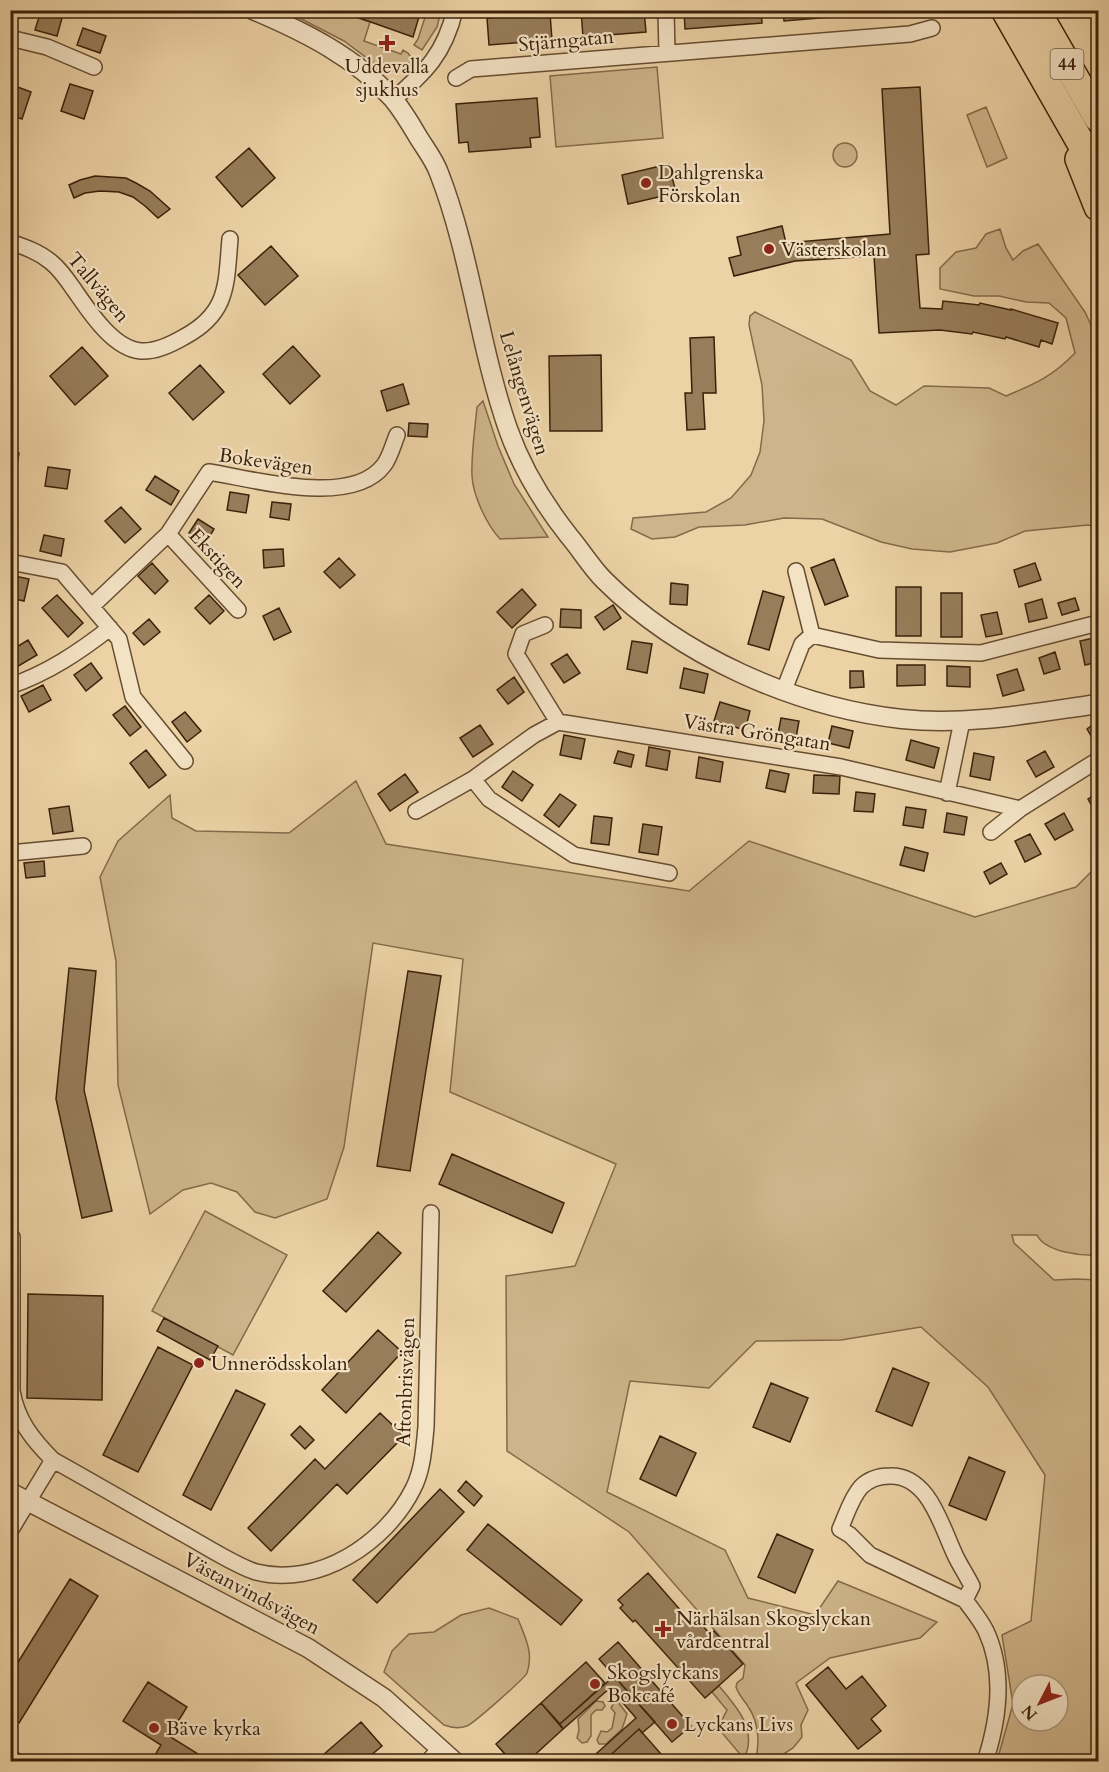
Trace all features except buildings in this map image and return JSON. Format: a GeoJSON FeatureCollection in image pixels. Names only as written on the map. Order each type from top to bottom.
{"type":"FeatureCollection","features":[{"type":"Feature","properties":{"kind":"highway","name":"44"},"geometry":{"type":"LineString","coordinates":[[1005,10],[1098,173]]}},
{"type":"Feature","properties":{"kind":"highway","name":"44"},"geometry":{"type":"LineString","coordinates":[[1036,10],[1098,118]]}},
{"type":"Feature","properties":{"kind":"highway"},"geometry":{"type":"LineString","coordinates":[[1052,94],[1098,207]]}},
{"type":"Feature","properties":{"kind":"street","name":"Lelångenvägen"},"geometry":{"type":"LineString","coordinates":[[253,10],[306,34],[330,48],[360,69],[393,100],[405,116],[438,170],[454,218],[508,430],[528,476],[559,523],[603,578],[649,619],[712,658],[784,690],[859,712],[903,719],[962,721],[1098,704]]}},
{"type":"Feature","properties":{"kind":"street"},"geometry":{"type":"LineString","coordinates":[[393,100],[434,61],[447,34],[454,10]]}},
{"type":"Feature","properties":{"kind":"street"},"geometry":{"type":"LineString","coordinates":[[666,10],[667,53]]}},
{"type":"Feature","properties":{"kind":"street","name":"Stjärngatan"},"geometry":{"type":"LineString","coordinates":[[456,78],[471,69],[910,34],[932,28]]}},
{"type":"Feature","properties":{"kind":"street"},"geometry":{"type":"LineString","coordinates":[[10,38],[47,47],[94,67]]}},
{"type":"Feature","properties":{"kind":"street","name":"Tallvägen"},"geometry":{"type":"LineString","coordinates":[[10,242],[38,252],[53,263],[93,317],[111,336],[124,345],[140,351],[158,349],[173,343],[210,320],[219,306],[225,289],[230,239]]}},
{"type":"Feature","properties":{"kind":"street","name":"Bokevägen"},"geometry":{"type":"LineString","coordinates":[[92,606],[168,534],[209,472],[317,490],[341,488],[367,479],[384,466],[397,435]]}},
{"type":"Feature","properties":{"kind":"street","name":"Ekstigen"},"geometry":{"type":"LineString","coordinates":[[168,534],[238,610]]}},
{"type":"Feature","properties":{"kind":"street"},"geometry":{"type":"LineString","coordinates":[[10,562],[62,572],[92,606],[119,639],[133,697],[185,761]]}},
{"type":"Feature","properties":{"kind":"street"},"geometry":{"type":"LineString","coordinates":[[796,571],[812,635]]}},
{"type":"Feature","properties":{"kind":"street"},"geometry":{"type":"LineString","coordinates":[[812,635],[879,650],[981,653],[1098,623]]}},
{"type":"Feature","properties":{"kind":"street"},"geometry":{"type":"LineString","coordinates":[[416,811],[473,779],[534,735],[558,722],[516,654],[523,634],[545,625]]}},
{"type":"Feature","properties":{"kind":"street"},"geometry":{"type":"LineString","coordinates":[[10,686],[34,677],[82,651],[111,628]]}},
{"type":"Feature","properties":{"kind":"street"},"geometry":{"type":"LineString","coordinates":[[784,690],[802,644],[812,635]]}},
{"type":"Feature","properties":{"kind":"street"},"geometry":{"type":"LineString","coordinates":[[947,793],[962,721]]}},
{"type":"Feature","properties":{"kind":"street","name":"Västra Gröngatan"},"geometry":{"type":"LineString","coordinates":[[558,722],[841,767],[1020,809]]}},
{"type":"Feature","properties":{"kind":"street"},"geometry":{"type":"LineString","coordinates":[[991,832],[1020,809],[1098,760]]}},
{"type":"Feature","properties":{"kind":"street"},"geometry":{"type":"LineString","coordinates":[[473,779],[489,799],[574,855],[669,873]]}},
{"type":"Feature","properties":{"kind":"street"},"geometry":{"type":"LineString","coordinates":[[10,853],[83,846]]}},
{"type":"Feature","properties":{"kind":"street","name":"Aftonbrisvägen"},"geometry":{"type":"LineString","coordinates":[[12,1237],[12,1391],[15,1407],[23,1425],[35,1442],[52,1460],[211,1550],[255,1572],[301,1574],[341,1561],[362,1548],[402,1507],[414,1488],[422,1461],[426,1427],[431,1213]]}},
{"type":"Feature","properties":{"kind":"street"},"geometry":{"type":"LineString","coordinates":[[10,1531],[52,1460]]}},
{"type":"Feature","properties":{"kind":"street"},"geometry":{"type":"LineString","coordinates":[[965,1600],[972,1586],[956,1557],[933,1504],[920,1490],[904,1477],[895,1476],[871,1479],[860,1488],[840,1529],[850,1535],[870,1555],[965,1600],[987,1633],[998,1673],[997,1712],[985,1761]]}},
{"type":"Feature","properties":{"kind":"street","name":"Västanvindsvägen"},"geometry":{"type":"LineString","coordinates":[[10,1492],[308,1648],[384,1698],[434,1755],[455,1761]]}},
{"type":"Feature","properties":{"kind":"shaded area"},"geometry":{"type":"Polygon","coordinates":[[[286,11],[337,11],[370,22],[364,41],[401,54],[403,50],[413,60],[398,71],[388,71],[344,41],[286,11]]]}},
{"type":"Feature","properties":{"kind":"shaded area"},"geometry":{"type":"Polygon","coordinates":[[[427,11],[441,11],[437,27],[422,50],[414,45],[427,11]]]}},
{"type":"Feature","properties":{"kind":"shaded area"},"geometry":{"type":"Polygon","coordinates":[[[657,67],[663,138],[556,147],[550,76],[657,67]]]}},
{"type":"Feature","properties":{"kind":"shaded area"},"geometry":{"type":"Polygon","coordinates":[[[986,107],[1007,158],[987,167],[967,115],[986,107]]]}},
{"type":"Feature","properties":{"kind":"shaded area"},"geometry":{"type":"Polygon","coordinates":[[[845,143],[850,144],[856,150],[856,160],[850,166],[845,167],[840,166],[834,160],[833,155],[834,150],[840,144],[845,143]]]}},
{"type":"Feature","properties":{"kind":"shaded area"},"geometry":{"type":"Polygon","coordinates":[[[1000,229],[1006,248],[1013,260],[1023,251],[1038,244],[1085,312],[1098,340],[1098,527],[1088,525],[1025,531],[997,543],[950,552],[912,549],[881,542],[822,519],[784,518],[745,525],[699,527],[675,537],[652,539],[631,529],[633,518],[706,512],[731,498],[751,475],[760,452],[764,421],[762,385],[749,325],[750,316],[755,312],[851,360],[870,391],[896,405],[924,386],[989,388],[1006,396],[1035,383],[1059,368],[1075,353],[1066,318],[1049,303],[1026,302],[999,296],[974,296],[940,289],[940,268],[956,252],[976,248],[986,234],[1000,229]]]}},
{"type":"Feature","properties":{"kind":"shaded area"},"geometry":{"type":"Polygon","coordinates":[[[483,401],[514,484],[548,537],[500,539],[481,510],[473,484],[472,468],[477,407],[483,401]]]}},
{"type":"Feature","properties":{"kind":"shaded area"},"geometry":{"type":"Polygon","coordinates":[[[356,781],[386,844],[689,891],[749,841],[975,917],[1076,887],[1098,865],[1098,1255],[1064,1252],[1041,1241],[1037,1235],[1012,1235],[1014,1243],[1054,1280],[1098,1280],[1098,1388],[1095,1391],[1098,1393],[1098,1761],[997,1761],[1010,1715],[1010,1733],[1070,1733],[1070,1673],[1010,1673],[1010,1685],[1002,1635],[1031,1621],[1045,1475],[988,1387],[921,1327],[841,1340],[756,1341],[709,1388],[630,1381],[607,1492],[725,1550],[748,1598],[815,1615],[838,1581],[937,1622],[920,1638],[830,1658],[796,1683],[808,1710],[801,1725],[802,1737],[793,1748],[773,1761],[755,1761],[758,1748],[757,1727],[736,1687],[743,1678],[745,1665],[629,1532],[507,1451],[506,1276],[575,1266],[616,1164],[450,1092],[463,959],[373,943],[344,1147],[327,1199],[275,1218],[255,1212],[237,1192],[211,1183],[183,1190],[150,1214],[118,1085],[116,961],[100,877],[118,841],[170,795],[172,818],[196,831],[289,833],[356,781]]]}},
{"type":"Feature","properties":{"kind":"shaded area"},"geometry":{"type":"Polygon","coordinates":[[[205,1211],[287,1255],[233,1355],[152,1311],[205,1211]]]}},
{"type":"Feature","properties":{"kind":"shaded area"},"geometry":{"type":"Polygon","coordinates":[[[489,1608],[518,1619],[529,1652],[527,1673],[467,1726],[455,1728],[444,1725],[384,1672],[392,1651],[409,1634],[434,1632],[461,1615],[489,1608]]]}},
{"type":"Feature","properties":{"kind":"shaded area"},"geometry":{"type":"Polygon","coordinates":[[[719,1686],[744,1720],[749,1738],[744,1759],[718,1728],[727,1710],[712,1692],[719,1686]]]}},
{"type":"Feature","properties":{"kind":"shaded area"},"geometry":{"type":"Polygon","coordinates":[[[596,1701],[603,1702],[605,1706],[591,1715],[591,1736],[587,1742],[582,1743],[577,1738],[578,1719],[596,1701]]]}},
{"type":"Feature","properties":{"kind":"shaded area"},"geometry":{"type":"Polygon","coordinates":[[[618,1702],[627,1714],[622,1729],[606,1744],[599,1744],[597,1740],[601,1731],[607,1732],[612,1728],[615,1713],[611,1708],[614,1703],[618,1702]]]}},
{"type":"Feature","properties":{"kind":"place","name":"Uddevalla sjukhus"},"geometry":{"type":"Point","coordinates":[387,43]}},
{"type":"Feature","properties":{"kind":"place","name":"Dahlgrenska Förskolan"},"geometry":{"type":"Point","coordinates":[646,183]}},
{"type":"Feature","properties":{"kind":"place","name":"Västerskolan"},"geometry":{"type":"Point","coordinates":[769,249]}},
{"type":"Feature","properties":{"kind":"place","name":"Unnerödsskolan"},"geometry":{"type":"Point","coordinates":[199,1363]}},
{"type":"Feature","properties":{"kind":"place","name":"Närhälsan Skogslyckan vårdcentral"},"geometry":{"type":"Point","coordinates":[663,1629]}},
{"type":"Feature","properties":{"kind":"place","name":"Skogslyckans Bokcafé"},"geometry":{"type":"Point","coordinates":[595,1684]}},
{"type":"Feature","properties":{"kind":"place","name":"Lyckans Livs"},"geometry":{"type":"Point","coordinates":[672,1724]}},
{"type":"Feature","properties":{"kind":"place","name":"Bäve kyrka"},"geometry":{"type":"Point","coordinates":[154,1728]}}]}
